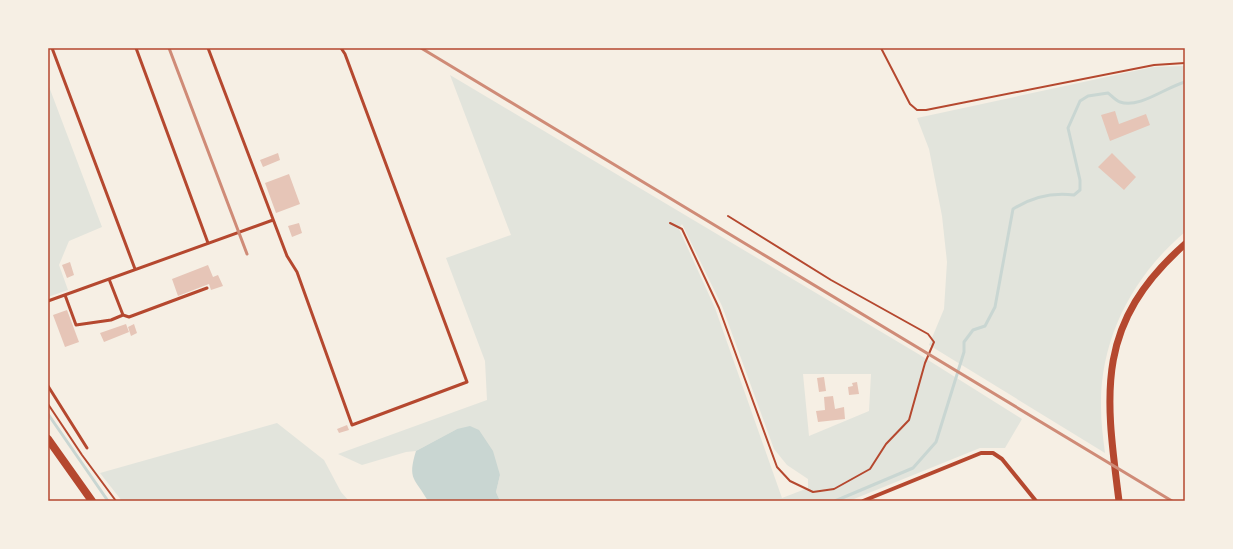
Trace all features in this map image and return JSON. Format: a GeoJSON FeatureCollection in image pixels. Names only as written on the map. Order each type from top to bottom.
{"type":"FeatureCollection","features":[{"type":"Feature","properties":{"kind":"main road"},"geometry":{"type":"LineString","coordinates":[[48,439],[92,501]]}},
{"type":"Feature","properties":{"kind":"street"},"geometry":{"type":"LineString","coordinates":[[1119,501],[1110,433],[1109,408],[1111,367],[1115,348],[1122,328],[1145,286],[1162,264],[1185,244]]}},
{"type":"Feature","properties":{"kind":"street"},"geometry":{"type":"LineString","coordinates":[[863,501],[981,453],[994,453],[1002,459],[1036,501]]}},
{"type":"Feature","properties":{"kind":"lane"},"geometry":{"type":"LineString","coordinates":[[52,48],[135,269]]}},
{"type":"Feature","properties":{"kind":"lane"},"geometry":{"type":"LineString","coordinates":[[136,48],[208,243]]}},
{"type":"Feature","properties":{"kind":"lane"},"geometry":{"type":"LineString","coordinates":[[208,48],[286,256],[297,272],[352,425],[467,382],[345,54],[341,48]]}},
{"type":"Feature","properties":{"kind":"lane"},"geometry":{"type":"LineString","coordinates":[[48,301],[273,220]]}},
{"type":"Feature","properties":{"kind":"lane"},"geometry":{"type":"LineString","coordinates":[[109,279],[123,315],[129,318],[207,288]]}},
{"type":"Feature","properties":{"kind":"lane"},"geometry":{"type":"LineString","coordinates":[[65,295],[76,325],[111,320],[123,315]]}},
{"type":"Feature","properties":{"kind":"lane"},"geometry":{"type":"LineString","coordinates":[[48,386],[87,448]]}},
{"type":"Feature","properties":{"kind":"path"},"geometry":{"type":"LineString","coordinates":[[881,48],[910,104],[917,110],[926,110],[1154,65],[1185,63]]}},
{"type":"Feature","properties":{"kind":"path"},"geometry":{"type":"LineString","coordinates":[[670,223],[682,229],[719,308],[777,467],[790,481],[813,492],[834,489],[870,470],[886,444],[909,420],[925,364],[934,342],[928,334],[831,280],[728,216]]}},
{"type":"Feature","properties":{"kind":"shaded area"},"geometry":{"type":"Polygon","coordinates":[[[1185,66],[1185,232],[1166,249],[1135,289],[1123,310],[1113,333],[1106,357],[1102,381],[1101,413],[1105,453],[929,345],[944,309],[947,262],[942,216],[929,149],[917,118],[1153,67],[1185,66]]]}},
{"type":"Feature","properties":{"kind":"shaded area"},"geometry":{"type":"Polygon","coordinates":[[[450,75],[920,355],[1022,419],[1005,448],[980,448],[849,501],[500,501],[496,492],[500,475],[457,429],[416,451],[406,452],[362,465],[338,454],[487,400],[485,361],[446,258],[511,235],[450,75]],[[682,224],[679,229],[715,308],[782,498],[808,488],[808,479],[787,465],[774,449],[722,306],[682,224]],[[803,374],[809,436],[869,411],[871,374],[803,374]]]}},
{"type":"Feature","properties":{"kind":"shaded area"},"geometry":{"type":"Polygon","coordinates":[[[48,84],[102,227],[69,241],[59,265],[68,290],[48,297],[48,84]]]}},
{"type":"Feature","properties":{"kind":"shaded area"},"geometry":{"type":"Polygon","coordinates":[[[277,423],[324,460],[341,492],[349,501],[122,501],[100,473],[277,423]]]}},
{"type":"Feature","properties":{"kind":"shaded area"},"geometry":{"type":"Polygon","coordinates":[[[470,426],[479,430],[493,451],[500,475],[496,492],[500,501],[428,501],[412,474],[413,461],[416,451],[457,429],[470,426]]]}},
{"type":"Feature","properties":{"kind":"building"},"geometry":{"type":"Polygon","coordinates":[[[1115,111],[1119,124],[1146,114],[1150,125],[1110,141],[1101,115],[1115,111]]]}},
{"type":"Feature","properties":{"kind":"building"},"geometry":{"type":"Polygon","coordinates":[[[278,153],[280,160],[263,167],[260,160],[278,153]]]}},
{"type":"Feature","properties":{"kind":"building"},"geometry":{"type":"Polygon","coordinates":[[[1112,153],[1136,177],[1124,190],[1098,167],[1112,153]]]}},
{"type":"Feature","properties":{"kind":"building"},"geometry":{"type":"Polygon","coordinates":[[[289,174],[300,204],[276,213],[265,183],[289,174]]]}},
{"type":"Feature","properties":{"kind":"building"},"geometry":{"type":"Polygon","coordinates":[[[299,223],[302,233],[292,237],[288,226],[299,223]]]}},
{"type":"Feature","properties":{"kind":"building"},"geometry":{"type":"Polygon","coordinates":[[[70,262],[74,275],[67,278],[62,265],[70,262]]]}},
{"type":"Feature","properties":{"kind":"building"},"geometry":{"type":"Polygon","coordinates":[[[208,265],[213,277],[218,275],[223,286],[211,290],[209,284],[178,296],[172,279],[208,265]]]}},
{"type":"Feature","properties":{"kind":"building"},"geometry":{"type":"Polygon","coordinates":[[[67,310],[79,342],[65,347],[53,315],[67,310]]]}},
{"type":"Feature","properties":{"kind":"building"},"geometry":{"type":"Polygon","coordinates":[[[126,324],[129,332],[104,342],[100,333],[126,324]]]}},
{"type":"Feature","properties":{"kind":"building"},"geometry":{"type":"Polygon","coordinates":[[[134,324],[137,333],[131,336],[128,327],[134,324]]]}},
{"type":"Feature","properties":{"kind":"building"},"geometry":{"type":"Polygon","coordinates":[[[824,377],[826,391],[819,392],[817,378],[824,377]]]}},
{"type":"Feature","properties":{"kind":"building"},"geometry":{"type":"Polygon","coordinates":[[[857,382],[859,394],[849,395],[848,387],[853,386],[852,383],[857,382]]]}},
{"type":"Feature","properties":{"kind":"building"},"geometry":{"type":"Polygon","coordinates":[[[833,396],[835,409],[844,407],[845,419],[818,422],[816,411],[825,410],[824,397],[833,396]]]}},
{"type":"Feature","properties":{"kind":"building"},"geometry":{"type":"Polygon","coordinates":[[[347,425],[349,430],[339,433],[337,429],[347,425]]]}},
{"type":"Feature","properties":{"kind":"waterway"},"geometry":{"type":"LineString","coordinates":[[835,501],[913,468],[936,442],[964,352],[964,342],[973,330],[985,326],[995,307],[1013,209],[1027,201],[1042,196],[1057,194],[1074,195],[1080,190],[1080,180],[1068,128],[1080,101],[1088,96],[1108,93],[1120,102],[1136,103],[1185,82]]}},
{"type":"Feature","properties":{"kind":"waterway"},"geometry":{"type":"LineString","coordinates":[[48,414],[108,501]]}},
{"type":"Feature","properties":{"kind":"railway"},"geometry":{"type":"LineString","coordinates":[[169,48],[247,254]]}},
{"type":"Feature","properties":{"kind":"railway"},"geometry":{"type":"LineString","coordinates":[[421,48],[1172,501]]}}]}
